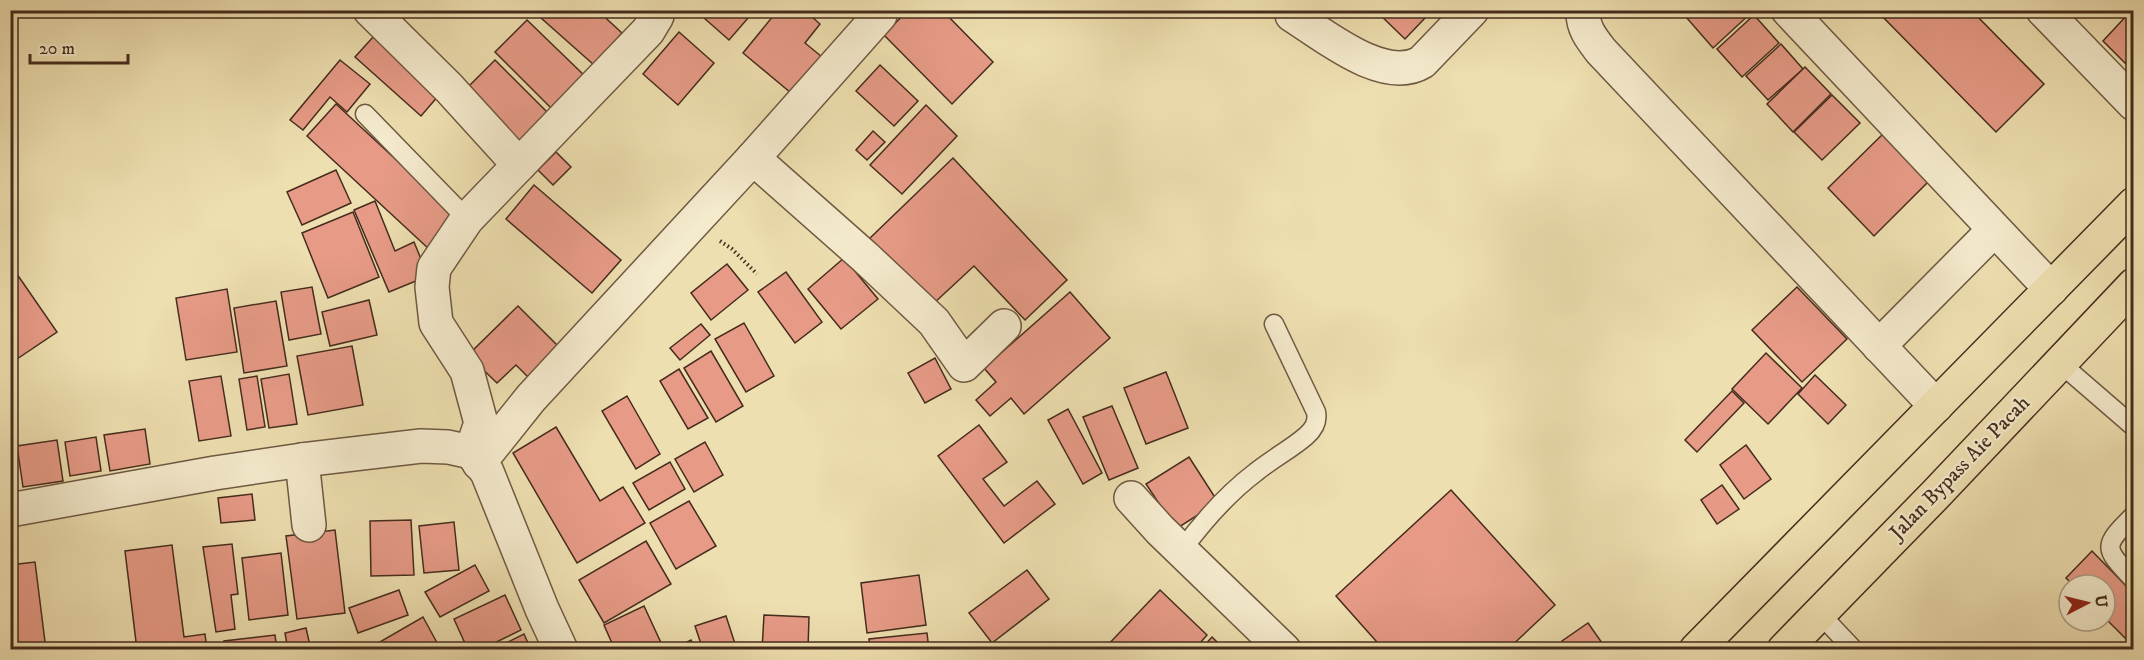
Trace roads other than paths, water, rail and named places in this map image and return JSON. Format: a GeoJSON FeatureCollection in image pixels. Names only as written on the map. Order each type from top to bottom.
{"type":"FeatureCollection","features":[{"type":"Feature","properties":{"kind":"highway"},"geometry":{"type":"LineString","coordinates":[[1696,650],[2133,204]]}},
{"type":"Feature","properties":{"kind":"highway","name":"Jalan Bypass Aie Pacah"},"geometry":{"type":"LineString","coordinates":[[1784,650],[2133,285]]}},
{"type":"Feature","properties":{"kind":"street"},"geometry":{"type":"LineString","coordinates":[[370,10],[449,88],[519,165]]}},
{"type":"Feature","properties":{"kind":"street"},"geometry":{"type":"LineString","coordinates":[[475,457],[481,423],[467,371],[436,323],[432,287],[434,268],[467,219],[648,31],[657,16],[657,10]]}},
{"type":"Feature","properties":{"kind":"street"},"geometry":{"type":"LineString","coordinates":[[1291,10],[1292,15],[1341,46],[1378,66],[1400,69],[1414,67],[1422,62],[1472,10]]}},
{"type":"Feature","properties":{"kind":"street"},"geometry":{"type":"LineString","coordinates":[[1583,10],[1582,19],[1586,30],[1601,51],[1936,406]]}},
{"type":"Feature","properties":{"kind":"street"},"geometry":{"type":"LineString","coordinates":[[1788,10],[2051,289]]}},
{"type":"Feature","properties":{"kind":"street"},"geometry":{"type":"LineString","coordinates":[[2043,10],[2133,104]]}},
{"type":"Feature","properties":{"kind":"street"},"geometry":{"type":"LineString","coordinates":[[475,457],[753,158],[880,15]]}},
{"type":"Feature","properties":{"kind":"street"},"geometry":{"type":"LineString","coordinates":[[753,158],[865,257],[934,322],[964,365],[1004,326]]}},
{"type":"Feature","properties":{"kind":"street"},"geometry":{"type":"LineString","coordinates":[[1879,346],[1994,230]]}},
{"type":"Feature","properties":{"kind":"street"},"geometry":{"type":"LineString","coordinates":[[10,510],[302,460],[421,446],[448,447],[475,457],[487,472],[542,609],[561,650]]}},
{"type":"Feature","properties":{"kind":"street"},"geometry":{"type":"LineString","coordinates":[[302,460],[309,525]]}},
{"type":"Feature","properties":{"kind":"street"},"geometry":{"type":"LineString","coordinates":[[1131,498],[1160,530],[1284,650]]}},
{"type":"Feature","properties":{"kind":"lane"},"geometry":{"type":"LineString","coordinates":[[364,114],[467,219]]}},
{"type":"Feature","properties":{"kind":"lane"},"geometry":{"type":"LineString","coordinates":[[1182,550],[1206,517],[1226,496],[1306,436],[1315,426],[1316,412],[1274,324]]}},
{"type":"Feature","properties":{"kind":"lane"},"geometry":{"type":"LineString","coordinates":[[2060,363],[2133,428]]}},
{"type":"Feature","properties":{"kind":"lane"},"geometry":{"type":"LineString","coordinates":[[2133,515],[2111,538],[2109,546],[2114,559],[2133,580]]}},
{"type":"Feature","properties":{"kind":"lane"},"geometry":{"type":"LineString","coordinates":[[1820,614],[1854,650]]}}]}
